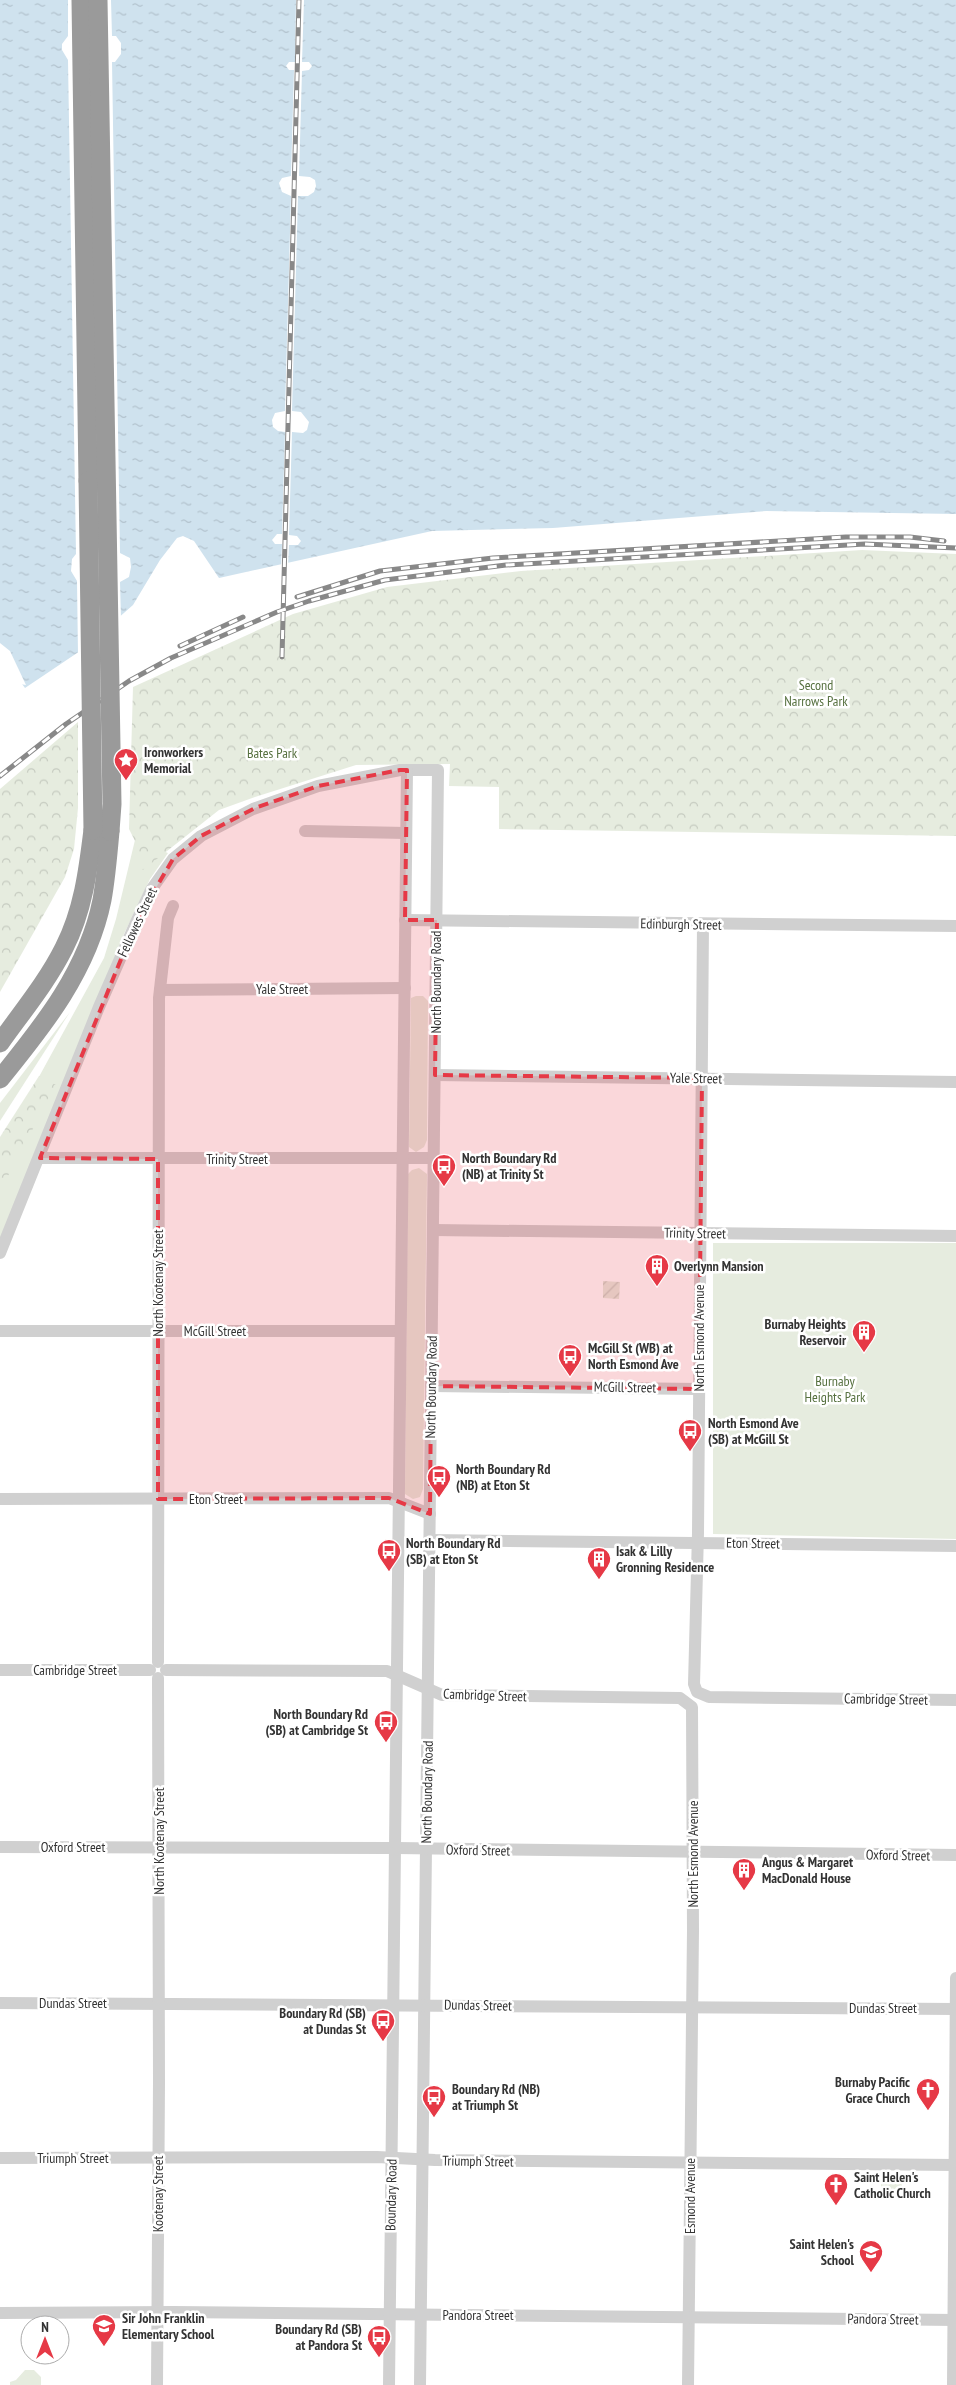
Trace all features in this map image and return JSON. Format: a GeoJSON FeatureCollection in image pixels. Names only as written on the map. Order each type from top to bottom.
{"type":"FeatureCollection","features":[{"type":"Feature","properties":{"kind":"highway"},"geometry":{"type":"LineString","coordinates":[[0,1087],[67,988],[85,955],[102,901],[102,831],[81,0]]}},
{"type":"Feature","properties":{"kind":"highway"},"geometry":{"type":"LineString","coordinates":[[0,1043],[48,976],[64,948],[83,896],[112,804],[98,0]]}},
{"type":"Feature","properties":{"kind":"highway"},"geometry":{"type":"LineString","coordinates":[[0,1038],[14,1023]]}},
{"type":"Feature","properties":{"kind":"highway"},"geometry":{"type":"LineString","coordinates":[[0,1079],[35,1036]]}},
{"type":"Feature","properties":{"kind":"street","name":"Fellowes Street"},"geometry":{"type":"LineString","coordinates":[[0,1253],[40,1158],[99,1007],[151,890],[173,859],[201,836],[261,806],[318,786],[407,770],[438,770]]}},
{"type":"Feature","properties":{"kind":"street"},"geometry":{"type":"LineString","coordinates":[[394,2004],[407,770]]}},
{"type":"Feature","properties":{"kind":"street","name":"North Boundary Road"},"geometry":{"type":"LineString","coordinates":[[424,2004],[438,770]]}},
{"type":"Feature","properties":{"kind":"street"},"geometry":{"type":"LineString","coordinates":[[305,831],[406,833]]}},
{"type":"Feature","properties":{"kind":"street","name":"North Kootenay Street"},"geometry":{"type":"LineString","coordinates":[[158,2003],[158,1159],[160,990],[168,918],[173,906]]}},
{"type":"Feature","properties":{"kind":"street","name":"Edinburgh Street"},"geometry":{"type":"LineString","coordinates":[[405,920],[956,926]]}},
{"type":"Feature","properties":{"kind":"street","name":"North Esmond Avenue"},"geometry":{"type":"LineString","coordinates":[[697,1692],[694,1684],[703,924]]}},
{"type":"Feature","properties":{"kind":"street","name":"Yale Street"},"geometry":{"type":"LineString","coordinates":[[160,990],[404,988]]}},
{"type":"Feature","properties":{"kind":"street","name":"Yale Street"},"geometry":{"type":"LineString","coordinates":[[435,1075],[956,1082]]}},
{"type":"Feature","properties":{"kind":"street","name":"Trinity Street"},"geometry":{"type":"LineString","coordinates":[[40,1158],[434,1158]]}},
{"type":"Feature","properties":{"kind":"street","name":"Trinity Street"},"geometry":{"type":"LineString","coordinates":[[433,1230],[956,1236]]}},
{"type":"Feature","properties":{"kind":"street","name":"McGill Street"},"geometry":{"type":"LineString","coordinates":[[0,1331],[400,1331]]}},
{"type":"Feature","properties":{"kind":"street","name":"McGill Street"},"geometry":{"type":"LineString","coordinates":[[431,1386],[698,1388]]}},
{"type":"Feature","properties":{"kind":"street","name":"Eton Street"},"geometry":{"type":"LineString","coordinates":[[0,1500],[389,1498],[430,1514]]}},
{"type":"Feature","properties":{"kind":"street","name":"Eton Street"},"geometry":{"type":"LineString","coordinates":[[429,1540],[956,1546]]}},
{"type":"Feature","properties":{"kind":"street","name":"Cambridge Street"},"geometry":{"type":"LineString","coordinates":[[0,1670],[387,1671],[442,1695],[680,1698],[688,1702]]}},
{"type":"Feature","properties":{"kind":"street","name":"Cambridge Street"},"geometry":{"type":"LineString","coordinates":[[697,1692],[709,1697],[956,1700]]}},
{"type":"Feature","properties":{"kind":"street","name":"North Esmond Avenue"},"geometry":{"type":"LineString","coordinates":[[688,1702],[693,1714],[692,2007]]}},
{"type":"Feature","properties":{"kind":"street","name":"Oxford Street"},"geometry":{"type":"LineString","coordinates":[[0,1847],[396,1848],[956,1855]]}},
{"type":"Feature","properties":{"kind":"street"},"geometry":{"type":"LineString","coordinates":[[953,2385],[955,2320],[956,1978]]}},
{"type":"Feature","properties":{"kind":"street","name":"Dundas Street"},"geometry":{"type":"LineString","coordinates":[[0,2003],[424,2004],[956,2009]]}},
{"type":"Feature","properties":{"kind":"street","name":"Kootenay Street"},"geometry":{"type":"LineString","coordinates":[[157,2385],[158,2003]]}},
{"type":"Feature","properties":{"kind":"street","name":"Boundary Road"},"geometry":{"type":"LineString","coordinates":[[389,2385],[394,2004]]}},
{"type":"Feature","properties":{"kind":"street"},"geometry":{"type":"LineString","coordinates":[[420,2385],[424,2004]]}},
{"type":"Feature","properties":{"kind":"street","name":"Esmond Avenue"},"geometry":{"type":"LineString","coordinates":[[688,2385],[692,2007]]}},
{"type":"Feature","properties":{"kind":"street","name":"Triumph Street"},"geometry":{"type":"LineString","coordinates":[[0,2158],[392,2157],[422,2160],[955,2166]]}},
{"type":"Feature","properties":{"kind":"street","name":"Pandora Street"},"geometry":{"type":"LineString","coordinates":[[0,2313],[157,2312],[955,2320]]}},
{"type":"Feature","properties":{"kind":"highlighted area"},"geometry":{"type":"Polygon","coordinates":[[[400,770],[407,770],[405,920],[437,920],[435,1075],[702,1078],[699,1389],[431,1386],[430,1514],[389,1498],[158,1499],[158,1159],[40,1158],[137,920],[173,859],[201,836],[255,808],[318,786],[400,770]]]}},
{"type":"Feature","properties":{"kind":"green space","name":"Second Narrows Park"},"geometry":{"type":"Polygon","coordinates":[[[862,550],[956,554],[956,836],[499,829],[499,787],[449,786],[450,764],[356,765],[219,810],[143,870],[136,865],[137,845],[129,829],[133,687],[293,614],[387,587],[521,571],[862,550]]]}},
{"type":"Feature","properties":{"kind":"green space"},"geometry":{"type":"Polygon","coordinates":[[[78,722],[78,808],[74,849],[65,877],[0,992],[0,789],[78,722]]]}},
{"type":"Feature","properties":{"kind":"green space"},"geometry":{"type":"Polygon","coordinates":[[[135,840],[168,853],[150,879],[124,934],[0,1240],[0,1148],[104,958],[116,919],[135,840]]]}},
{"type":"Feature","properties":{"kind":"green space"},"geometry":{"type":"Polygon","coordinates":[[[423,996],[428,1001],[427,1140],[424,1147],[416,1152],[409,1147],[411,998],[423,996]]]}},
{"type":"Feature","properties":{"kind":"green space"},"geometry":{"type":"Polygon","coordinates":[[[70,1012],[0,1121],[0,1103],[70,1012]]]}},
{"type":"Feature","properties":{"kind":"green space"},"geometry":{"type":"Polygon","coordinates":[[[39,1076],[56,1085],[0,1191],[0,1137],[39,1076]]]}},
{"type":"Feature","properties":{"kind":"green space"},"geometry":{"type":"Polygon","coordinates":[[[419,1168],[427,1174],[423,1489],[420,1497],[413,1499],[405,1494],[408,1174],[412,1170],[419,1168]]]}},
{"type":"Feature","properties":{"kind":"green space","name":"Burnaby Heights Park"},"geometry":{"type":"Polygon","coordinates":[[[713,1243],[956,1243],[956,1539],[713,1534],[713,1243]]]}},
{"type":"Feature","properties":{"kind":"green space"},"geometry":{"type":"Polygon","coordinates":[[[603,1281],[620,1282],[619,1299],[603,1298],[603,1281]]]}},
{"type":"Feature","properties":{"kind":"green space"},"geometry":{"type":"Polygon","coordinates":[[[881,2180],[902,2180],[902,2196],[881,2196],[881,2180]]]}},
{"type":"Feature","properties":{"kind":"green space"},"geometry":{"type":"Polygon","coordinates":[[[25,2370],[34,2370],[41,2377],[41,2385],[10,2385],[10,2382],[16,2380],[25,2370]]]}},
{"type":"Feature","properties":{"kind":"water"},"geometry":{"type":"Polygon","coordinates":[[[0,0],[956,0],[956,514],[766,511],[553,528],[432,531],[219,578],[194,541],[183,536],[177,538],[160,560],[133,605],[83,649],[25,688],[0,654],[0,0]]]}},
{"type":"Feature","properties":{"kind":"pier"},"geometry":{"type":"Polygon","coordinates":[[[68,0],[111,0],[112,36],[116,36],[121,43],[121,54],[115,62],[112,62],[120,553],[130,558],[131,567],[129,577],[120,582],[121,619],[78,655],[77,581],[71,571],[72,559],[76,554],[68,60],[62,50],[62,44],[68,36],[68,0]]]}},
{"type":"Feature","properties":{"kind":"pier"},"geometry":{"type":"Polygon","coordinates":[[[296,0],[304,0],[302,62],[309,62],[312,66],[309,70],[302,71],[299,176],[310,177],[315,180],[316,186],[314,192],[308,196],[298,196],[292,411],[301,412],[309,422],[307,430],[303,433],[292,432],[289,535],[297,536],[301,541],[298,545],[289,545],[288,566],[281,568],[282,544],[275,544],[272,540],[277,534],[282,534],[285,432],[278,431],[273,427],[272,420],[275,413],[285,411],[291,196],[282,192],[279,183],[282,178],[291,176],[294,70],[289,70],[286,66],[289,62],[295,62],[296,0]]]}},
{"type":"Feature","properties":{"kind":"pier"},"geometry":{"type":"Polygon","coordinates":[[[0,643],[10,651],[26,685],[20,684],[0,658],[0,643]]]}},
{"type":"Feature","properties":{"kind":"railway"},"geometry":{"type":"LineString","coordinates":[[282,657],[299,0]]}},
{"type":"Feature","properties":{"kind":"railway"},"geometry":{"type":"LineString","coordinates":[[297,597],[380,571],[493,558],[846,537],[910,537],[944,541]]}},
{"type":"Feature","properties":{"kind":"railway"},"geometry":{"type":"LineString","coordinates":[[0,776],[66,724],[129,681],[171,658],[277,612],[385,580],[506,565],[865,544],[956,548]]}},
{"type":"Feature","properties":{"kind":"railway"},"geometry":{"type":"LineString","coordinates":[[180,646],[243,617]]}},
{"type":"Feature","properties":{"kind":"place","name":"Ironworkers Memorial"},"geometry":{"type":"Point","coordinates":[126,781]}},
{"type":"Feature","properties":{"kind":"place","name":"North Boundary Rd (NB) at Trinity St"},"geometry":{"type":"Point","coordinates":[444,1187]}},
{"type":"Feature","properties":{"kind":"place","name":"Overlynn Mansion"},"geometry":{"type":"Point","coordinates":[657,1287]}},
{"type":"Feature","properties":{"kind":"place","name":"Burnaby Heights Reservoir"},"geometry":{"type":"Point","coordinates":[864,1353]}},
{"type":"Feature","properties":{"kind":"place","name":"McGill St (WB) at North Esmond Ave"},"geometry":{"type":"Point","coordinates":[570,1377]}},
{"type":"Feature","properties":{"kind":"place","name":"North Esmond Ave (SB) at McGill St"},"geometry":{"type":"Point","coordinates":[690,1452]}},
{"type":"Feature","properties":{"kind":"place","name":"North Boundary Rd (NB) at Eton St"},"geometry":{"type":"Point","coordinates":[439,1498]}},
{"type":"Feature","properties":{"kind":"place","name":"North Boundary Rd (SB) at Eton St"},"geometry":{"type":"Point","coordinates":[389,1572]}},
{"type":"Feature","properties":{"kind":"place","name":"Isak & Lilly Gronning Residence"},"geometry":{"type":"Point","coordinates":[599,1580]}},
{"type":"Feature","properties":{"kind":"place","name":"North Boundary Rd (SB) at Cambridge St"},"geometry":{"type":"Point","coordinates":[386,1743]}},
{"type":"Feature","properties":{"kind":"place","name":"Angus & Margaret MacDonald House"},"geometry":{"type":"Point","coordinates":[744,1891]}},
{"type":"Feature","properties":{"kind":"place","name":"Boundary Rd (SB) at Dundas St"},"geometry":{"type":"Point","coordinates":[383,2042]}},
{"type":"Feature","properties":{"kind":"place","name":"Burnaby Pacific Grace Church"},"geometry":{"type":"Point","coordinates":[928,2111]}},
{"type":"Feature","properties":{"kind":"place","name":"Boundary Rd (NB) at Triumph St"},"geometry":{"type":"Point","coordinates":[434,2118]}},
{"type":"Feature","properties":{"kind":"place","name":"Saint Helen's Catholic Church"},"geometry":{"type":"Point","coordinates":[836,2206]}},
{"type":"Feature","properties":{"kind":"place","name":"Saint Helen's School"},"geometry":{"type":"Point","coordinates":[871,2273]}},
{"type":"Feature","properties":{"kind":"place","name":"Sir John Franklin Elementary School"},"geometry":{"type":"Point","coordinates":[104,2347]}},
{"type":"Feature","properties":{"kind":"place","name":"Boundary Rd (SB) at Pandora St"},"geometry":{"type":"Point","coordinates":[379,2358]}},
{"type":"Feature","properties":{"kind":"park label","name":"Bates Park"},"geometry":{"type":"Point","coordinates":[272,753]}}]}
